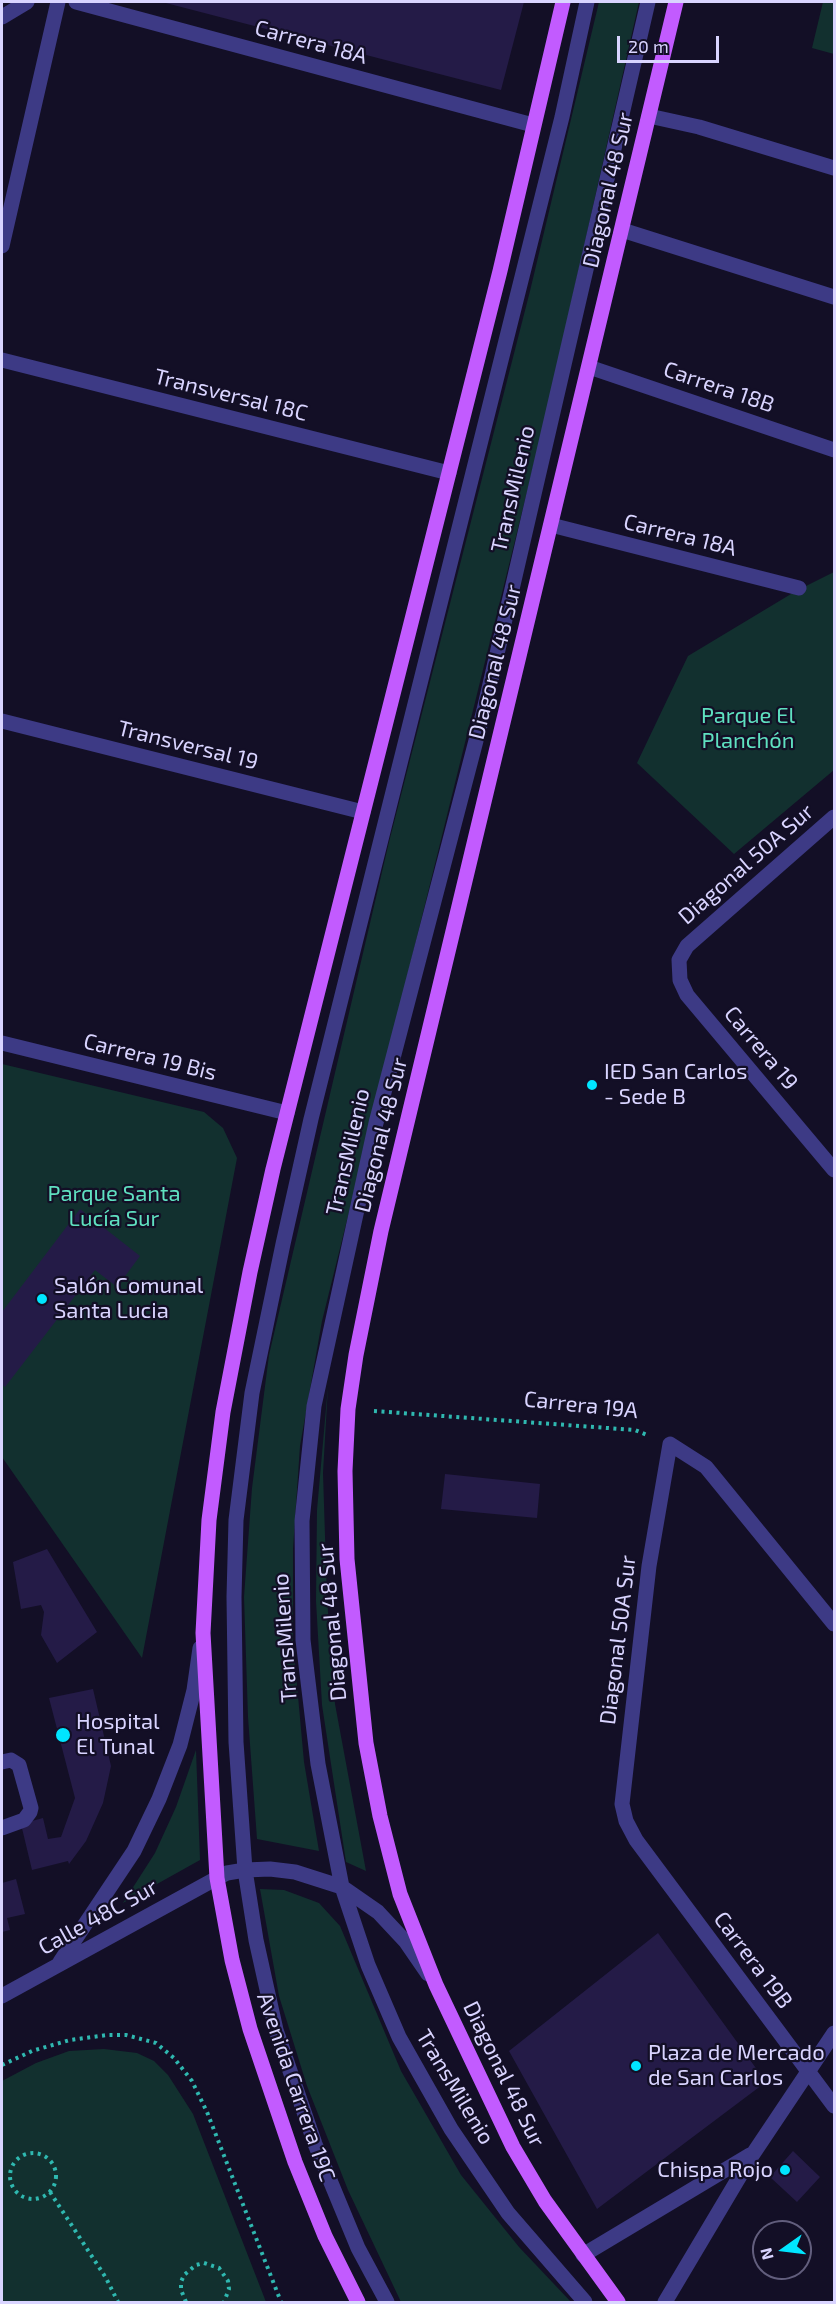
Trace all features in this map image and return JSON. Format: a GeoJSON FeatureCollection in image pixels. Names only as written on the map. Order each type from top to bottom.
{"type":"FeatureCollection","features":[{"type":"Feature","properties":{"kind":"main road"},"geometry":{"type":"LineString","coordinates":[[217,1878],[202,1633],[209,1520],[223,1412],[250,1272],[287,1113],[500,271],[563,2]]}},
{"type":"Feature","properties":{"kind":"main road","name":"Diagonal 48 Sur"},"geometry":{"type":"LineString","coordinates":[[583,2255],[551,2211],[527,2172],[436,1985],[400,1894],[380,1816],[366,1743],[347,1559],[345,1471],[348,1409],[356,1355],[381,1231],[676,2]]}},
{"type":"Feature","properties":{"kind":"main road","name":"Avenida Carrera 19C"},"geometry":{"type":"LineString","coordinates":[[217,1878],[232,1960],[269,2090],[325,2236],[358,2302]]}},
{"type":"Feature","properties":{"kind":"main road"},"geometry":{"type":"LineString","coordinates":[[583,2255],[618,2302]]}},
{"type":"Feature","properties":{"kind":"street"},"geometry":{"type":"LineString","coordinates":[[2,17],[27,2]]}},
{"type":"Feature","properties":{"kind":"street"},"geometry":{"type":"LineString","coordinates":[[2,246],[58,2]]}},
{"type":"Feature","properties":{"kind":"street","name":"Carrera 18A"},"geometry":{"type":"LineString","coordinates":[[76,2],[533,125]]}},
{"type":"Feature","properties":{"kind":"street","name":"TransMilenio"},"geometry":{"type":"LineString","coordinates":[[387,2302],[358,2248],[315,2144],[276,2030],[256,1940],[245,1870],[236,1742],[234,1597],[236,1520],[252,1393],[311,1119],[553,152],[587,2]]}},
{"type":"Feature","properties":{"kind":"street","name":"TransMilenio"},"geometry":{"type":"LineString","coordinates":[[585,2302],[508,2214],[451,2129],[399,2037],[368,1965],[342,1887],[318,1764],[303,1640],[302,1521],[314,1406],[376,1124],[484,710],[648,2]]}},
{"type":"Feature","properties":{"kind":"street"},"geometry":{"type":"LineString","coordinates":[[649,116],[699,127],[834,168]]}},
{"type":"Feature","properties":{"kind":"street"},"geometry":{"type":"LineString","coordinates":[[622,230],[834,297]]}},
{"type":"Feature","properties":{"kind":"street","name":"Transversal 18C"},"geometry":{"type":"LineString","coordinates":[[2,360],[449,473]]}},
{"type":"Feature","properties":{"kind":"street","name":"Carrera 18B"},"geometry":{"type":"LineString","coordinates":[[589,367],[834,450]]}},
{"type":"Feature","properties":{"kind":"street","name":"Carrera 18A"},"geometry":{"type":"LineString","coordinates":[[551,525],[799,588]]}},
{"type":"Feature","properties":{"kind":"street","name":"Transversal 19"},"geometry":{"type":"LineString","coordinates":[[2,721],[363,812]]}},
{"type":"Feature","properties":{"kind":"street","name":"Diagonal 50A Sur"},"geometry":{"type":"LineString","coordinates":[[687,946],[834,817]]}},
{"type":"Feature","properties":{"kind":"street","name":"Carrera 19"},"geometry":{"type":"LineString","coordinates":[[687,946],[679,960],[680,980],[687,995],[834,1170]]}},
{"type":"Feature","properties":{"kind":"street","name":"Carrera 19 Bis"},"geometry":{"type":"LineString","coordinates":[[2,1044],[287,1113]]}},
{"type":"Feature","properties":{"kind":"street"},"geometry":{"type":"LineString","coordinates":[[670,1444],[706,1467],[834,1624]]}},
{"type":"Feature","properties":{"kind":"street","name":"Diagonal 50A Sur"},"geometry":{"type":"LineString","coordinates":[[636,1840],[626,1821],[622,1804],[649,1566],[670,1444]]}},
{"type":"Feature","properties":{"kind":"street"},"geometry":{"type":"LineString","coordinates":[[58,1964],[134,1851],[159,1799],[180,1745],[194,1690],[202,1633]]}},
{"type":"Feature","properties":{"kind":"street"},"geometry":{"type":"LineString","coordinates":[[2,1762],[11,1760],[19,1765],[31,1808],[28,1816],[20,1823],[2,1828]]}},
{"type":"Feature","properties":{"kind":"street","name":"Carrera 19B"},"geometry":{"type":"LineString","coordinates":[[636,1840],[834,2106]]}},
{"type":"Feature","properties":{"kind":"street","name":"Calle 48C Sur"},"geometry":{"type":"LineString","coordinates":[[2,1996],[227,1873],[270,1869],[295,1872],[342,1887],[378,1912],[406,1942],[436,1985]]}},
{"type":"Feature","properties":{"kind":"street"},"geometry":{"type":"LineString","coordinates":[[665,2302],[753,2154],[834,2033]]}},
{"type":"Feature","properties":{"kind":"street"},"geometry":{"type":"LineString","coordinates":[[583,2255],[753,2154]]}},
{"type":"Feature","properties":{"kind":"path","name":"Carrera 19A"},"geometry":{"type":"LineString","coordinates":[[348,1409],[635,1430],[670,1444]]}},
{"type":"Feature","properties":{"kind":"path"},"geometry":{"type":"LineString","coordinates":[[2,2065],[32,2051],[70,2040],[107,2035],[126,2035],[156,2043],[174,2058],[192,2081],[207,2112],[281,2302]]}},
{"type":"Feature","properties":{"kind":"path"},"geometry":{"type":"LineString","coordinates":[[30,2153],[38,2154],[51,2162],[56,2177],[50,2192],[45,2196],[31,2199],[18,2194],[10,2181],[10,2174],[17,2160],[30,2153]]}},
{"type":"Feature","properties":{"kind":"path"},"geometry":{"type":"LineString","coordinates":[[50,2192],[106,2278],[118,2302]]}},
{"type":"Feature","properties":{"kind":"path"},"geometry":{"type":"LineString","coordinates":[[186,2302],[181,2290],[184,2275],[196,2265],[204,2263],[219,2268],[228,2281],[229,2289],[224,2302]]}},
{"type":"Feature","properties":{"kind":"green space"},"geometry":{"type":"Polygon","coordinates":[[[599,2],[639,2],[545,419],[322,1321],[300,1446],[293,1549],[293,1641],[304,1762],[319,1851],[257,1839],[248,1717],[244,1597],[252,1488],[269,1355],[389,842],[530,291],[599,2]]]}},
{"type":"Feature","properties":{"kind":"green space"},"geometry":{"type":"Polygon","coordinates":[[[823,2],[834,2],[834,54],[812,48],[823,2]]]}},
{"type":"Feature","properties":{"kind":"green space","name":"Parque El Planchón"},"geometry":{"type":"Polygon","coordinates":[[[834,572],[834,770],[734,854],[637,763],[688,656],[796,591],[834,572]]]}},
{"type":"Feature","properties":{"kind":"green space","name":"Parque Santa Lucía Sur"},"geometry":{"type":"Polygon","coordinates":[[[2,1064],[204,1112],[223,1128],[237,1158],[142,1658],[2,1457],[2,1064]]]}},
{"type":"Feature","properties":{"kind":"green space"},"geometry":{"type":"Polygon","coordinates":[[[328,1386],[323,1473],[327,1599],[335,1704],[366,1871],[346,1862],[322,1705],[316,1601],[317,1510],[328,1386]]]}},
{"type":"Feature","properties":{"kind":"green space"},"geometry":{"type":"Polygon","coordinates":[[[196,1750],[200,1860],[123,1903],[155,1853],[176,1807],[196,1750]]]}},
{"type":"Feature","properties":{"kind":"green space"},"geometry":{"type":"Polygon","coordinates":[[[260,1889],[284,1890],[319,1903],[340,1926],[401,2071],[461,2175],[519,2247],[571,2302],[401,2302],[348,2190],[307,2086],[279,1996],[260,1889]]]}},
{"type":"Feature","properties":{"kind":"green space"},"geometry":{"type":"Polygon","coordinates":[[[104,2049],[137,2053],[154,2061],[168,2075],[193,2114],[266,2302],[2,2302],[2,2081],[36,2063],[69,2051],[104,2049]]]}},
{"type":"Feature","properties":{"kind":"building"},"geometry":{"type":"Polygon","coordinates":[[[162,2],[524,2],[501,90],[162,2]]]}},
{"type":"Feature","properties":{"kind":"building","name":"Salón Comunal Santa Lucia"},"geometry":{"type":"Polygon","coordinates":[[[80,1209],[140,1256],[117,1287],[95,1270],[5,1387],[2,1384],[2,1312],[80,1209]]]}},
{"type":"Feature","properties":{"kind":"building"},"geometry":{"type":"Polygon","coordinates":[[[445,1474],[540,1484],[537,1518],[441,1509],[445,1474]]]}},
{"type":"Feature","properties":{"kind":"building"},"geometry":{"type":"Polygon","coordinates":[[[47,1549],[97,1632],[57,1663],[41,1635],[44,1612],[41,1605],[21,1609],[13,1562],[47,1549]]]}},
{"type":"Feature","properties":{"kind":"building"},"geometry":{"type":"Polygon","coordinates":[[[93,1689],[111,1766],[103,1803],[86,1841],[69,1864],[68,1861],[32,1870],[21,1824],[43,1818],[48,1839],[61,1837],[75,1798],[49,1698],[93,1689]]]}},
{"type":"Feature","properties":{"kind":"building"},"geometry":{"type":"Polygon","coordinates":[[[16,1879],[25,1914],[7,1918],[10,1930],[2,1932],[2,1883],[16,1879]]]}},
{"type":"Feature","properties":{"kind":"building","name":"Plaza de Mercado de San Carlos"},"geometry":{"type":"Polygon","coordinates":[[[658,1933],[766,2082],[597,2209],[509,2051],[658,1933]]]}},
{"type":"Feature","properties":{"kind":"building"},"geometry":{"type":"Polygon","coordinates":[[[793,2151],[820,2177],[797,2202],[770,2177],[793,2151]]]}},
{"type":"Feature","properties":{"kind":"place","name":"IED San Carlos - Sede B"},"geometry":{"type":"Point","coordinates":[592,1085]}},
{"type":"Feature","properties":{"kind":"place","name":"Salón Comunal Santa Lucia"},"geometry":{"type":"Point","coordinates":[42,1299]}},
{"type":"Feature","properties":{"kind":"place","name":"Hospital El Tunal"},"geometry":{"type":"Point","coordinates":[63,1735]}},
{"type":"Feature","properties":{"kind":"place","name":"Plaza de Mercado de San Carlos"},"geometry":{"type":"Point","coordinates":[636,2066]}},
{"type":"Feature","properties":{"kind":"place","name":"Chispa Rojo"},"geometry":{"type":"Point","coordinates":[785,2170]}}]}
